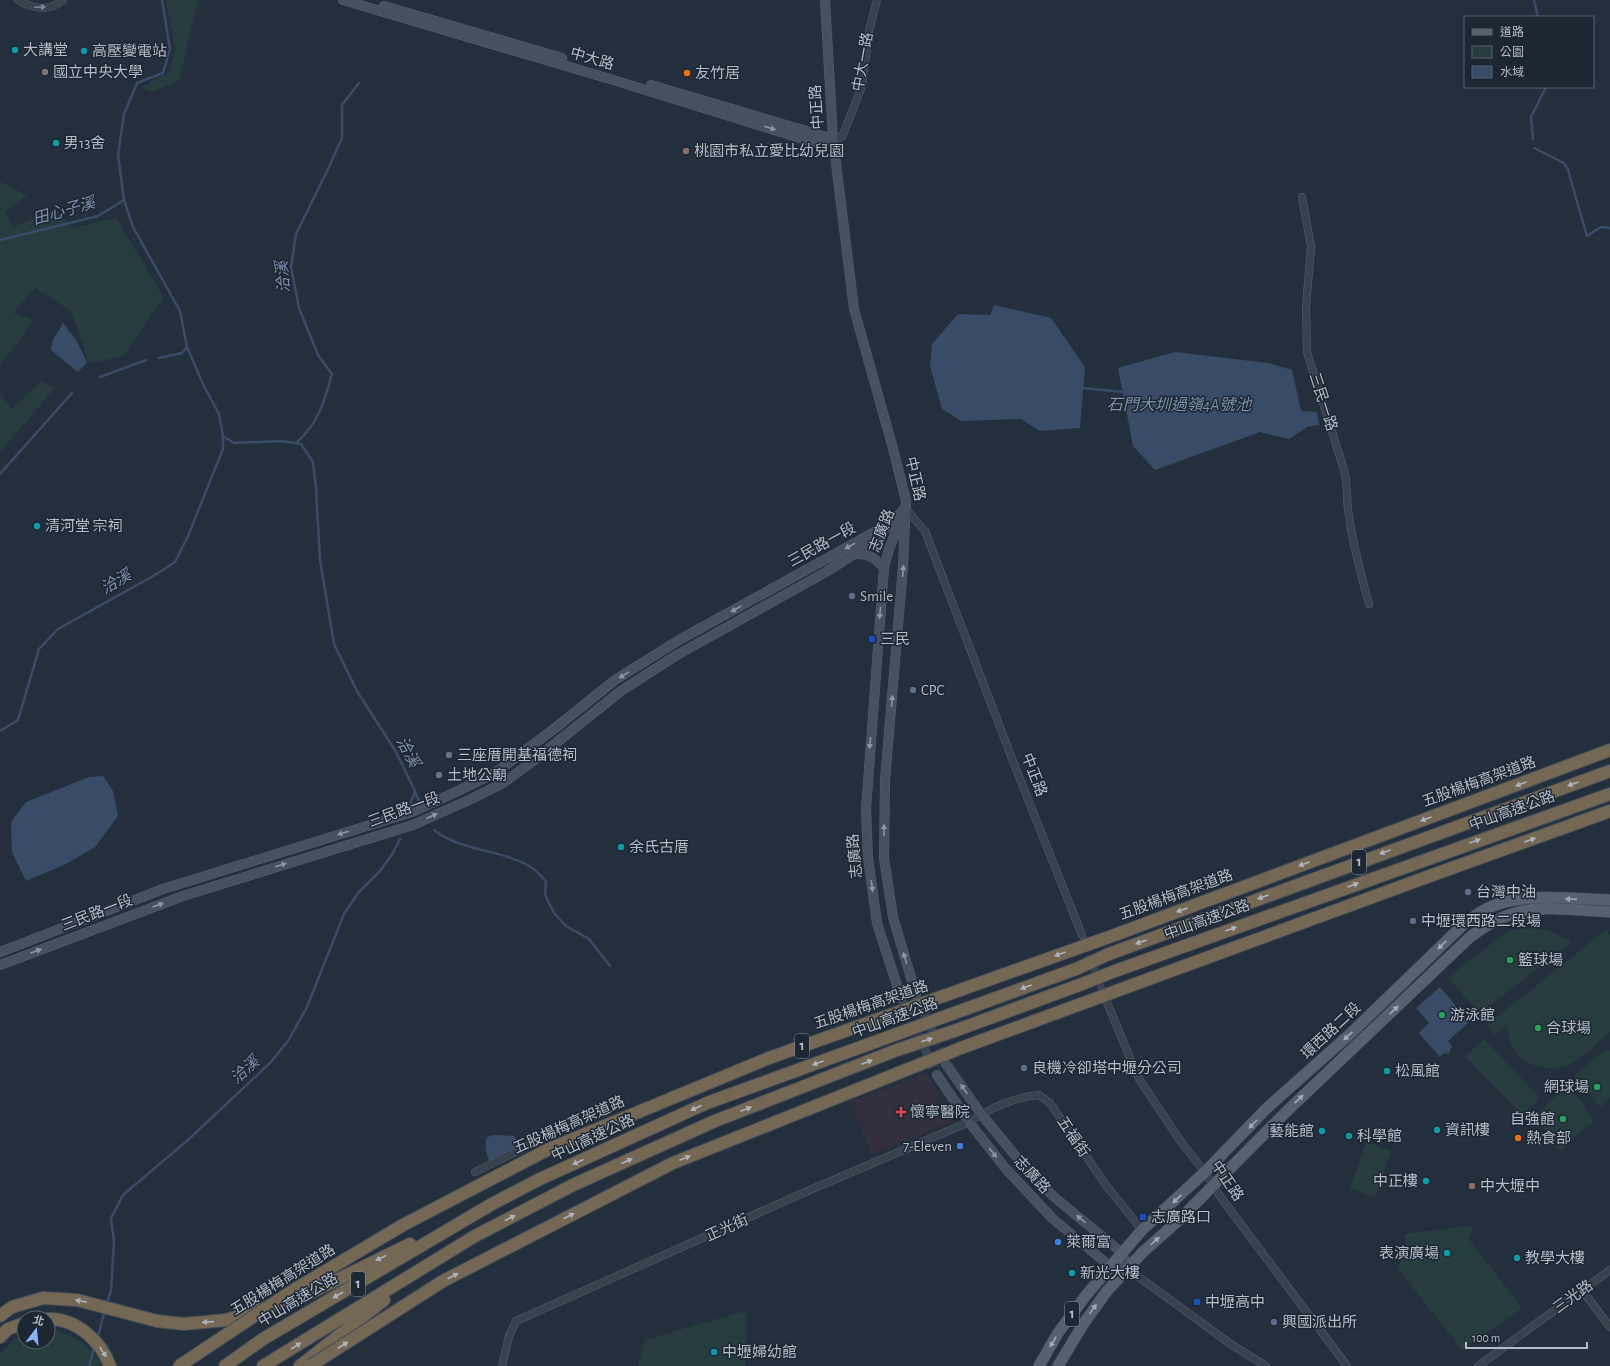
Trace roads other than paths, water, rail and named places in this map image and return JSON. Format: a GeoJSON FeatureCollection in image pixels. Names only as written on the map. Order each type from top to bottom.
{"type":"FeatureCollection","features":[{"type":"Feature","properties":{"kind":"highway","name":"五股楊梅高架道路"},"geometry":{"type":"LineString","coordinates":[[179,1366],[292,1292],[403,1225],[549,1149],[769,1058],[1119,933],[1610,750]]}},
{"type":"Feature","properties":{"kind":"highway","name":"中山高速公路"},"geometry":{"type":"LineString","coordinates":[[225,1366],[263,1339],[492,1204],[540,1179],[707,1103],[950,1015],[1076,968],[1109,954],[1610,771]]}},
{"type":"Feature","properties":{"kind":"highway","name":"中山高速公路"},"geometry":{"type":"LineString","coordinates":[[263,1366],[475,1236],[573,1185],[715,1121],[897,1050],[957,1030],[1082,984],[1115,970],[1610,794]]}},
{"type":"Feature","properties":{"kind":"highway"},"geometry":{"type":"LineString","coordinates":[[310,1366],[443,1281],[673,1163],[961,1048],[1610,811]]}},
{"type":"Feature","properties":{"kind":"highway"},"geometry":{"type":"LineString","coordinates":[[0,1316],[12,1307],[43,1298],[77,1300],[157,1321],[184,1324],[226,1320],[304,1296],[492,1204]]}},
{"type":"Feature","properties":{"kind":"highway"},"geometry":{"type":"LineString","coordinates":[[300,1366],[369,1310],[475,1236]]}},
{"type":"Feature","properties":{"kind":"highway"},"geometry":{"type":"LineString","coordinates":[[56,1321],[74,1325],[92,1338],[106,1355],[110,1366]]}},
{"type":"Feature","properties":{"kind":"highway"},"geometry":{"type":"LineString","coordinates":[[0,1337],[8,1329],[16,1326]]}},
{"type":"Feature","properties":{"kind":"main road","name":"環西路二段"},"geometry":{"type":"LineString","coordinates":[[1111,1267],[1142,1230],[1205,1172],[1267,1108],[1349,1035],[1465,923],[1486,909],[1503,903],[1533,898],[1610,900]]}},
{"type":"Feature","properties":{"kind":"main road","name":"環西路二段"},"geometry":{"type":"LineString","coordinates":[[1128,1269],[1143,1252],[1213,1187],[1287,1111],[1483,927],[1512,912],[1531,908],[1610,912]]}},
{"type":"Feature","properties":{"kind":"main road","name":"1"},"geometry":{"type":"LineString","coordinates":[[1039,1366],[1058,1333],[1086,1294],[1111,1267]]}},
{"type":"Feature","properties":{"kind":"main road","name":"1"},"geometry":{"type":"LineString","coordinates":[[1058,1366],[1084,1323],[1107,1291],[1128,1269]]}},
{"type":"Feature","properties":{"kind":"street"},"geometry":{"type":"LineString","coordinates":[[18,0],[28,6],[39,9],[63,0]]}},
{"type":"Feature","properties":{"kind":"street","name":"中大路"},"geometry":{"type":"LineString","coordinates":[[343,0],[610,79],[813,142],[833,139]]}},
{"type":"Feature","properties":{"kind":"street"},"geometry":{"type":"LineString","coordinates":[[363,0],[833,139]]}},
{"type":"Feature","properties":{"kind":"street","name":"中正路"},"geometry":{"type":"LineString","coordinates":[[825,0],[833,139],[854,309],[897,464],[906,501],[905,508],[925,531],[1013,761],[1082,935]]}},
{"type":"Feature","properties":{"kind":"street","name":"中大一路"},"geometry":{"type":"LineString","coordinates":[[833,139],[842,137],[862,86],[869,31],[877,0]]}},
{"type":"Feature","properties":{"kind":"street","name":"三民一路"},"geometry":{"type":"LineString","coordinates":[[1302,197],[1311,247],[1306,307],[1307,352],[1344,470],[1347,483],[1348,514],[1355,552],[1369,604]]}},
{"type":"Feature","properties":{"kind":"street","name":"三民路一段"},"geometry":{"type":"LineString","coordinates":[[0,966],[183,896],[413,825],[469,800],[503,782],[536,759],[621,691],[677,656],[826,572],[873,542],[905,508]]}},
{"type":"Feature","properties":{"kind":"street","name":"三民路一段"},"geometry":{"type":"LineString","coordinates":[[0,952],[163,889],[412,812],[495,773],[554,729],[615,680],[679,640],[873,533],[905,508]]}},
{"type":"Feature","properties":{"kind":"street","name":"志廣路"},"geometry":{"type":"LineString","coordinates":[[902,998],[877,923],[868,858],[866,809],[884,568],[889,549],[905,508]]}},
{"type":"Feature","properties":{"kind":"street","name":"志廣路"},"geometry":{"type":"LineString","coordinates":[[905,508],[903,568],[885,780],[884,858],[893,917],[916,995]]}},
{"type":"Feature","properties":{"kind":"street"},"geometry":{"type":"LineString","coordinates":[[854,554],[863,553],[874,557],[884,568]]}},
{"type":"Feature","properties":{"kind":"street"},"geometry":{"type":"LineString","coordinates":[[412,812],[413,825]]}},
{"type":"Feature","properties":{"kind":"street","name":"中正路"},"geometry":{"type":"LineString","coordinates":[[1105,998],[1139,1079],[1181,1142],[1205,1172],[1213,1187],[1347,1366]]}},
{"type":"Feature","properties":{"kind":"street","name":"志廣路"},"geometry":{"type":"LineString","coordinates":[[946,1064],[981,1114],[1023,1165],[1053,1196],[1122,1253],[1128,1269]]}},
{"type":"Feature","properties":{"kind":"street","name":"志廣路"},"geometry":{"type":"LineString","coordinates":[[937,1075],[969,1122],[1006,1169],[1054,1219],[1111,1267]]}},
{"type":"Feature","properties":{"kind":"street","name":"五福街"},"geometry":{"type":"LineString","coordinates":[[981,1114],[1026,1096],[1039,1095],[1045,1099],[1050,1103],[1105,1184],[1142,1230]]}},
{"type":"Feature","properties":{"kind":"street","name":"正光街"},"geometry":{"type":"LineString","coordinates":[[502,1366],[509,1336],[516,1321],[810,1190],[969,1122],[981,1114]]}},
{"type":"Feature","properties":{"kind":"street"},"geometry":{"type":"LineString","coordinates":[[475,1172],[573,1123]]}},
{"type":"Feature","properties":{"kind":"street"},"geometry":{"type":"LineString","coordinates":[[1111,1267],[1128,1269],[1232,1345],[1266,1366]]}},
{"type":"Feature","properties":{"kind":"street","name":"三光路"},"geometry":{"type":"LineString","coordinates":[[1478,1366],[1610,1270]]}},
{"type":"Feature","properties":{"kind":"street"},"geometry":{"type":"LineString","coordinates":[[1582,1290],[1610,1327]]}},
{"type":"Feature","properties":{"kind":"water","name":"石門大圳過嶺4A號池"},"geometry":{"type":"Polygon","coordinates":[[[994,305],[1051,318],[1085,367],[1080,428],[1040,431],[1021,419],[961,421],[942,409],[930,366],[932,344],[958,314],[990,315],[994,305]]]}},
{"type":"Feature","properties":{"kind":"water"},"geometry":{"type":"Polygon","coordinates":[[[63,323],[76,340],[87,362],[78,372],[51,350],[53,340],[63,323]]]}},
{"type":"Feature","properties":{"kind":"water","name":"石門大圳過嶺4A號池"},"geometry":{"type":"Polygon","coordinates":[[[1175,352],[1268,363],[1292,370],[1301,411],[1317,412],[1319,425],[1307,427],[1289,439],[1260,432],[1155,470],[1133,446],[1118,368],[1175,352]]]}},
{"type":"Feature","properties":{"kind":"water"},"geometry":{"type":"Polygon","coordinates":[[[103,776],[113,791],[118,816],[95,847],[66,864],[26,881],[12,852],[11,822],[26,802],[89,777],[103,776]]]}},
{"type":"Feature","properties":{"kind":"water","name":"游泳館"},"geometry":{"type":"Polygon","coordinates":[[[1440,987],[1469,1022],[1448,1041],[1452,1046],[1449,1053],[1442,1054],[1440,1057],[1419,1033],[1429,1023],[1416,1008],[1440,987]]]}},
{"type":"Feature","properties":{"kind":"water"},"geometry":{"type":"Polygon","coordinates":[[[495,1135],[514,1136],[520,1145],[489,1161],[486,1149],[486,1140],[487,1137],[495,1135]]]}},
{"type":"Feature","properties":{"kind":"waterway","name":"田心子溪"},"geometry":{"type":"LineString","coordinates":[[0,240],[98,216],[124,200],[118,155],[124,114],[137,83],[163,73],[170,49],[162,0]]}},
{"type":"Feature","properties":{"kind":"waterway"},"geometry":{"type":"LineString","coordinates":[[1534,0],[1538,16]]}},
{"type":"Feature","properties":{"kind":"waterway","name":"洽溪"},"geometry":{"type":"LineString","coordinates":[[296,443],[310,428],[320,412],[332,374],[318,355],[299,308],[291,267],[296,234],[342,138],[342,105],[359,83]]}},
{"type":"Feature","properties":{"kind":"waterway"},"geometry":{"type":"LineString","coordinates":[[1533,139],[1531,117],[1546,88]]}},
{"type":"Feature","properties":{"kind":"waterway"},"geometry":{"type":"LineString","coordinates":[[1534,148],[1564,163],[1568,170],[1587,236],[1601,227],[1610,228]]}},
{"type":"Feature","properties":{"kind":"waterway","name":"洽溪"},"geometry":{"type":"LineString","coordinates":[[124,200],[133,227],[180,311],[187,347],[203,384],[219,414],[223,436],[234,443],[281,441],[301,444],[313,462],[320,560],[334,644],[357,691],[396,752],[415,791],[410,805]]}},
{"type":"Feature","properties":{"kind":"waterway","name":"洽溪"},"geometry":{"type":"LineString","coordinates":[[159,358],[182,353],[187,347]]}},
{"type":"Feature","properties":{"kind":"waterway","name":"洽溪"},"geometry":{"type":"LineString","coordinates":[[100,377],[146,360]]}},
{"type":"Feature","properties":{"kind":"waterway"},"geometry":{"type":"LineString","coordinates":[[1083,388],[1123,392]]}},
{"type":"Feature","properties":{"kind":"waterway","name":"洽溪"},"geometry":{"type":"LineString","coordinates":[[0,474],[72,393]]}},
{"type":"Feature","properties":{"kind":"waterway","name":"洽溪"},"geometry":{"type":"LineString","coordinates":[[0,731],[18,720],[39,649],[58,629],[155,575],[175,562],[188,536],[223,449],[223,436]]}},
{"type":"Feature","properties":{"kind":"waterway","name":"洽溪"},"geometry":{"type":"LineString","coordinates":[[415,792],[419,801]]}},
{"type":"Feature","properties":{"kind":"waterway"},"geometry":{"type":"LineString","coordinates":[[434,830],[458,843],[511,858],[524,863],[535,870],[546,881],[545,895],[554,913],[566,926],[589,939],[610,966]]}},
{"type":"Feature","properties":{"kind":"waterway","name":"洽溪"},"geometry":{"type":"LineString","coordinates":[[107,1302],[111,1291],[114,1242],[111,1218],[123,1195],[189,1139],[270,1063],[288,1041],[307,1007],[344,914],[358,893],[380,871],[393,853],[400,839]]}},
{"type":"Feature","properties":{"kind":"waterway","name":"洽溪"},"geometry":{"type":"LineString","coordinates":[[98,1336],[104,1313]]}},
{"type":"Feature","properties":{"kind":"waterway","name":"洽溪"},"geometry":{"type":"LineString","coordinates":[[89,1366],[94,1348]]}},
{"type":"Feature","properties":{"kind":"tunnel"},"geometry":{"type":"LineString","coordinates":[[1082,935],[1105,998]]}},
{"type":"Feature","properties":{"kind":"tunnel"},"geometry":{"type":"LineString","coordinates":[[901,998],[937,1075]]}},
{"type":"Feature","properties":{"kind":"tunnel"},"geometry":{"type":"LineString","coordinates":[[918,999],[945,1061]]}},
{"type":"Feature","properties":{"kind":"place","name":"大講堂"},"geometry":{"type":"Point","coordinates":[15,50]}},
{"type":"Feature","properties":{"kind":"place","name":"高壓變電站"},"geometry":{"type":"Point","coordinates":[84,51]}},
{"type":"Feature","properties":{"kind":"place","name":"國立中央大學"},"geometry":{"type":"Point","coordinates":[45,72]}},
{"type":"Feature","properties":{"kind":"place","name":"友竹居"},"geometry":{"type":"Point","coordinates":[687,73]}},
{"type":"Feature","properties":{"kind":"place","name":"男13舍"},"geometry":{"type":"Point","coordinates":[56,143]}},
{"type":"Feature","properties":{"kind":"place","name":"桃園市私立愛比幼兒園"},"geometry":{"type":"Point","coordinates":[686,151]}},
{"type":"Feature","properties":{"kind":"place","name":"清河堂 宗祠"},"geometry":{"type":"Point","coordinates":[37,526]}},
{"type":"Feature","properties":{"kind":"place","name":"Smile"},"geometry":{"type":"Point","coordinates":[852,596]}},
{"type":"Feature","properties":{"kind":"place","name":"三民"},"geometry":{"type":"Point","coordinates":[872,639]}},
{"type":"Feature","properties":{"kind":"place","name":"CPC"},"geometry":{"type":"Point","coordinates":[913,690]}},
{"type":"Feature","properties":{"kind":"place","name":"三座厝開基福德祠"},"geometry":{"type":"Point","coordinates":[449,755]}},
{"type":"Feature","properties":{"kind":"place","name":"土地公廟"},"geometry":{"type":"Point","coordinates":[439,775]}},
{"type":"Feature","properties":{"kind":"place","name":"余氏古厝"},"geometry":{"type":"Point","coordinates":[621,847]}},
{"type":"Feature","properties":{"kind":"place","name":"台灣中油"},"geometry":{"type":"Point","coordinates":[1468,892]}},
{"type":"Feature","properties":{"kind":"place","name":"中壢環西路二段場"},"geometry":{"type":"Point","coordinates":[1413,921]}},
{"type":"Feature","properties":{"kind":"place","name":"籃球場"},"geometry":{"type":"Point","coordinates":[1510,960]}},
{"type":"Feature","properties":{"kind":"place","name":"游泳館"},"geometry":{"type":"Point","coordinates":[1442,1015]}},
{"type":"Feature","properties":{"kind":"place","name":"合球場"},"geometry":{"type":"Point","coordinates":[1538,1028]}},
{"type":"Feature","properties":{"kind":"place","name":"良機冷卻塔中壢分公司"},"geometry":{"type":"Point","coordinates":[1024,1068]}},
{"type":"Feature","properties":{"kind":"place","name":"松風館"},"geometry":{"type":"Point","coordinates":[1387,1071]}},
{"type":"Feature","properties":{"kind":"place","name":"網球場"},"geometry":{"type":"Point","coordinates":[1597,1087]}},
{"type":"Feature","properties":{"kind":"place","name":"懷寧醫院"},"geometry":{"type":"Point","coordinates":[901,1112]}},
{"type":"Feature","properties":{"kind":"place","name":"自強館"},"geometry":{"type":"Point","coordinates":[1563,1119]}},
{"type":"Feature","properties":{"kind":"place","name":"資訊樓"},"geometry":{"type":"Point","coordinates":[1437,1130]}},
{"type":"Feature","properties":{"kind":"place","name":"藝能館"},"geometry":{"type":"Point","coordinates":[1322,1131]}},
{"type":"Feature","properties":{"kind":"place","name":"科學館"},"geometry":{"type":"Point","coordinates":[1349,1136]}},
{"type":"Feature","properties":{"kind":"place","name":"熱食部"},"geometry":{"type":"Point","coordinates":[1518,1138]}},
{"type":"Feature","properties":{"kind":"place","name":"7-Eleven"},"geometry":{"type":"Point","coordinates":[960,1146]}},
{"type":"Feature","properties":{"kind":"place","name":"中正樓"},"geometry":{"type":"Point","coordinates":[1426,1181]}},
{"type":"Feature","properties":{"kind":"place","name":"中大壢中"},"geometry":{"type":"Point","coordinates":[1472,1186]}},
{"type":"Feature","properties":{"kind":"place","name":"志廣路口"},"geometry":{"type":"Point","coordinates":[1143,1217]}},
{"type":"Feature","properties":{"kind":"place","name":"萊爾富"},"geometry":{"type":"Point","coordinates":[1058,1242]}},
{"type":"Feature","properties":{"kind":"place","name":"表演廣場"},"geometry":{"type":"Point","coordinates":[1447,1253]}},
{"type":"Feature","properties":{"kind":"place","name":"教學大樓"},"geometry":{"type":"Point","coordinates":[1517,1258]}},
{"type":"Feature","properties":{"kind":"place","name":"新光大樓"},"geometry":{"type":"Point","coordinates":[1072,1273]}},
{"type":"Feature","properties":{"kind":"place","name":"中壢高中"},"geometry":{"type":"Point","coordinates":[1197,1302]}},
{"type":"Feature","properties":{"kind":"place","name":"興國派出所"},"geometry":{"type":"Point","coordinates":[1274,1322]}},
{"type":"Feature","properties":{"kind":"place","name":"中壢婦幼館"},"geometry":{"type":"Point","coordinates":[714,1352]}}]}
